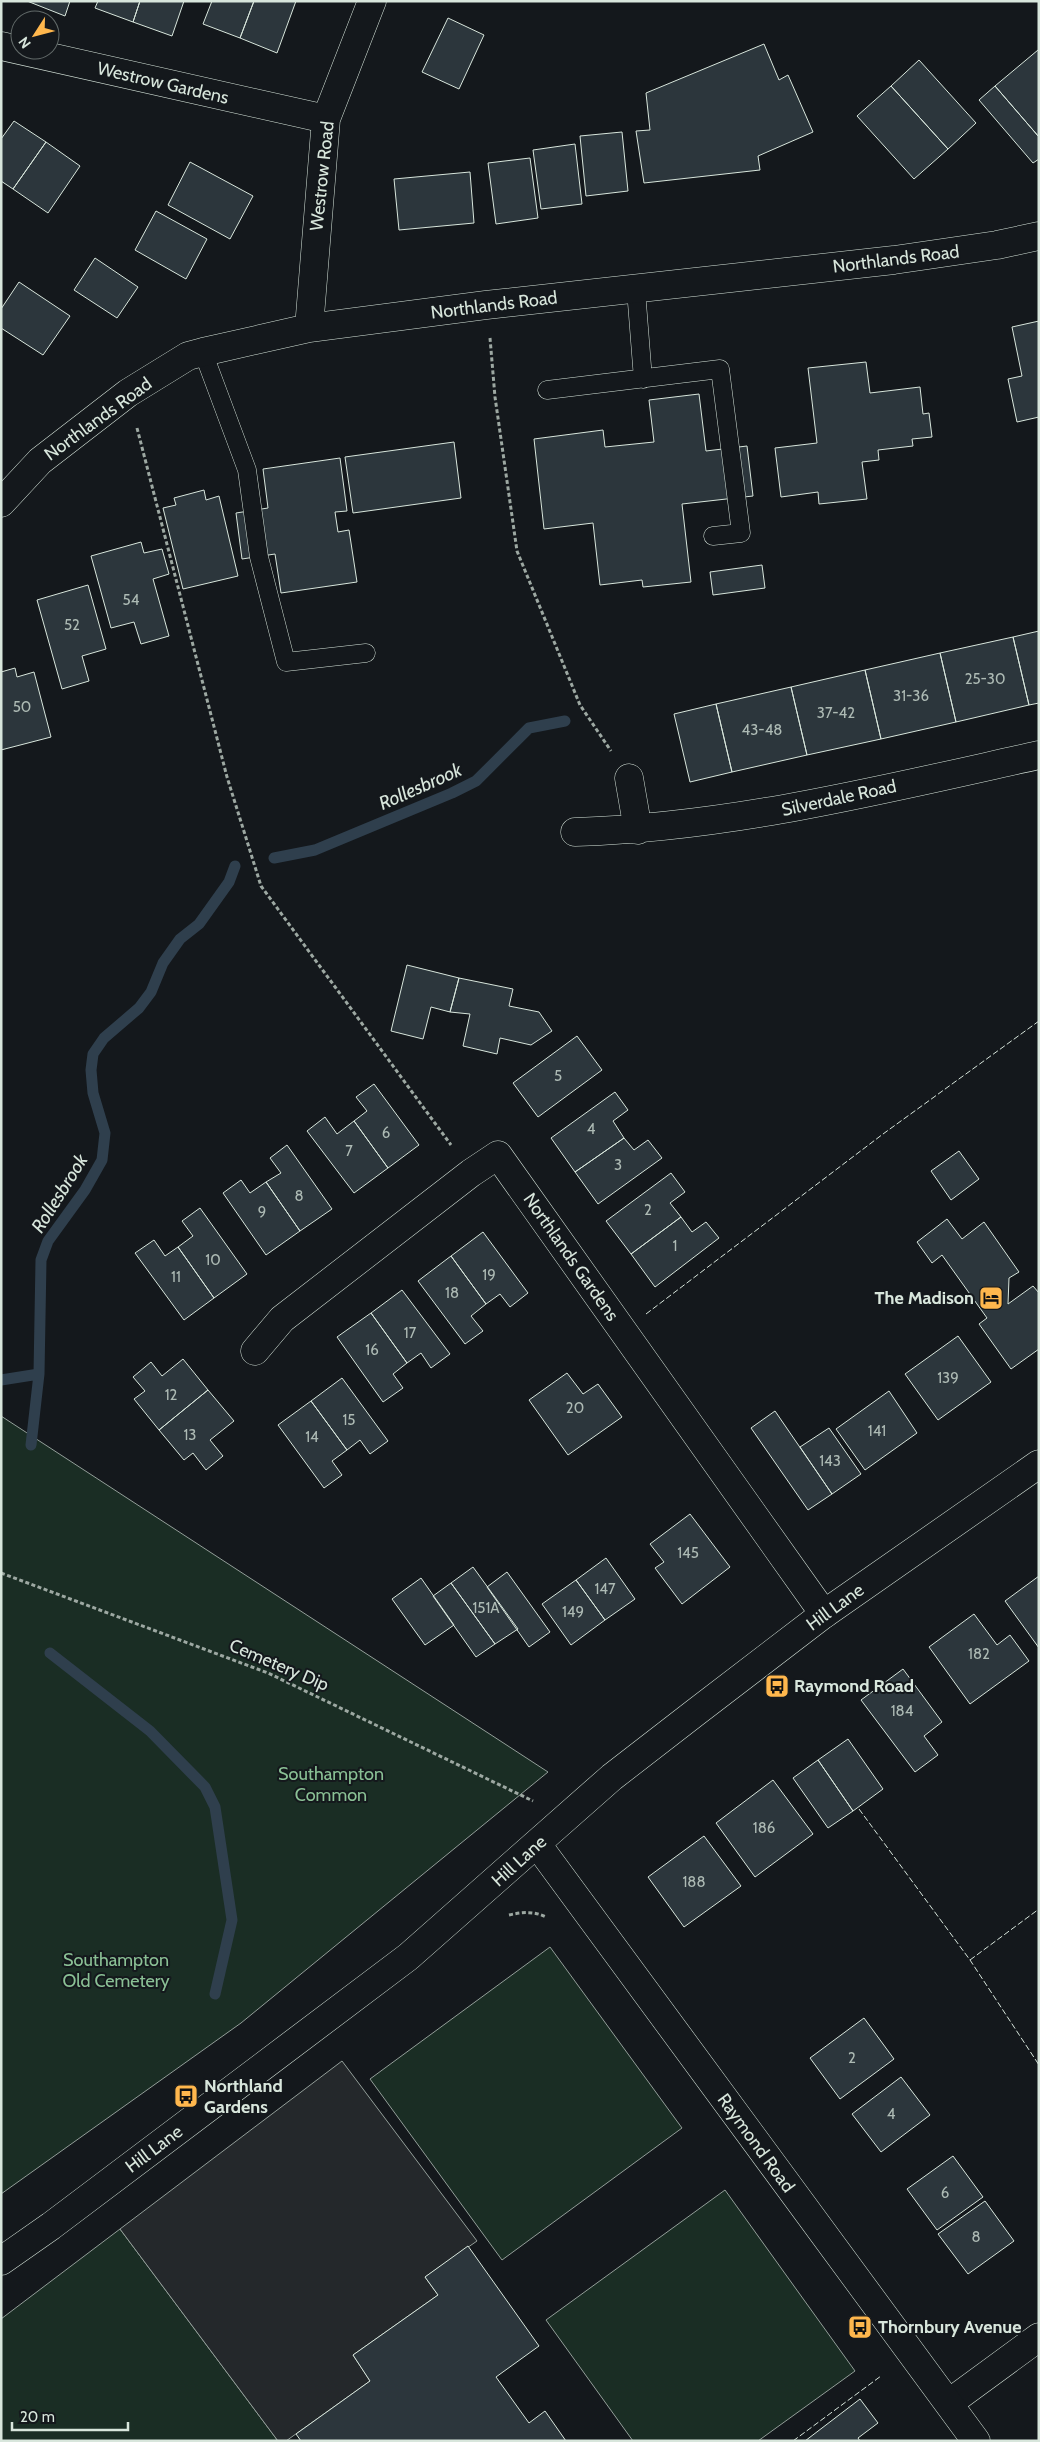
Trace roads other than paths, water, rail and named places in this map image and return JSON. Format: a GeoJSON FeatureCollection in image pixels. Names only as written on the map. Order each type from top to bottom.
{"type":"FeatureCollection","features":[{"type":"Feature","properties":{"kind":"street","name":"Westrow Road"},"geometry":{"type":"LineString","coordinates":[[309,328],[326,120],[372,1]]}},
{"type":"Feature","properties":{"kind":"street","name":"Westrow Gardens"},"geometry":{"type":"LineString","coordinates":[[1,46],[326,120]]}},
{"type":"Feature","properties":{"kind":"street","name":"Northlands Road"},"geometry":{"type":"LineString","coordinates":[[1,503],[40,461],[128,393],[188,356],[203,352],[309,328],[486,305],[636,290],[894,260],[997,245],[1039,236]]}},
{"type":"Feature","properties":{"kind":"street","name":"Silverdale Road"},"geometry":{"type":"LineString","coordinates":[[575,832],[638,830],[800,808],[1039,755]]}},
{"type":"Feature","properties":{"kind":"street"},"geometry":{"type":"LineString","coordinates":[[629,778],[638,830]]}},
{"type":"Feature","properties":{"kind":"street","name":"Northlands Gardens"},"geometry":{"type":"LineString","coordinates":[[255,1351],[282,1319],[471,1173],[498,1155],[824,1614]]}},
{"type":"Feature","properties":{"kind":"street","name":"Hill Lane"},"geometry":{"type":"LineString","coordinates":[[1,2261],[75,2208],[408,1958],[612,1777],[824,1614],[1039,1464]]}},
{"type":"Feature","properties":{"kind":"street","name":"Raymond Road"},"geometry":{"type":"LineString","coordinates":[[538,1844],[976,2441]]}},
{"type":"Feature","properties":{"kind":"street"},"geometry":{"type":"LineString","coordinates":[[949,2403],[1039,2337]]}},
{"type":"Feature","properties":{"kind":"lane"},"geometry":{"type":"LineString","coordinates":[[636,290],[643,379]]}},
{"type":"Feature","properties":{"kind":"lane"},"geometry":{"type":"LineString","coordinates":[[203,352],[247,470],[259,557],[286,662],[366,653]]}},
{"type":"Feature","properties":{"kind":"lane"},"geometry":{"type":"LineString","coordinates":[[547,390],[720,369],[741,533],[713,536]]}},
{"type":"Feature","properties":{"kind":"waterway","name":"Rollesbrook"},"geometry":{"type":"LineString","coordinates":[[274,858],[315,850],[452,793],[476,781],[529,728],[565,721]]}},
{"type":"Feature","properties":{"kind":"waterway","name":"Rollesbrook"},"geometry":{"type":"LineString","coordinates":[[31,1445],[39,1374],[41,1260],[48,1241],[85,1190],[102,1160],[105,1133],[93,1093],[91,1070],[93,1054],[104,1038],[139,1008],[151,992],[163,963],[180,939],[199,924],[229,882],[235,866]]}},
{"type":"Feature","properties":{"kind":"waterway","name":"Rollesbrook"},"geometry":{"type":"LineString","coordinates":[[1,1380],[39,1374]]}},
{"type":"Feature","properties":{"kind":"waterway"},"geometry":{"type":"LineString","coordinates":[[50,1653],[150,1731],[205,1787],[215,1807],[232,1920],[215,1994]]}},
{"type":"Feature","properties":{"kind":"place","name":"The Madison"},"geometry":{"type":"Point","coordinates":[991,1298]}},
{"type":"Feature","properties":{"kind":"place","name":"Raymond Road"},"geometry":{"type":"Point","coordinates":[777,1686]}},
{"type":"Feature","properties":{"kind":"place","name":"Northland Gardens"},"geometry":{"type":"Point","coordinates":[186,2096]}},
{"type":"Feature","properties":{"kind":"place","name":"Thornbury Avenue"},"geometry":{"type":"Point","coordinates":[860,2327]}},
{"type":"Feature","properties":{"kind":"park label","name":"Southampton Common"},"geometry":{"type":"Point","coordinates":[331,1784]}},
{"type":"Feature","properties":{"kind":"park label","name":"Southampton Old Cemetery"},"geometry":{"type":"Point","coordinates":[116,1970]}}]}
